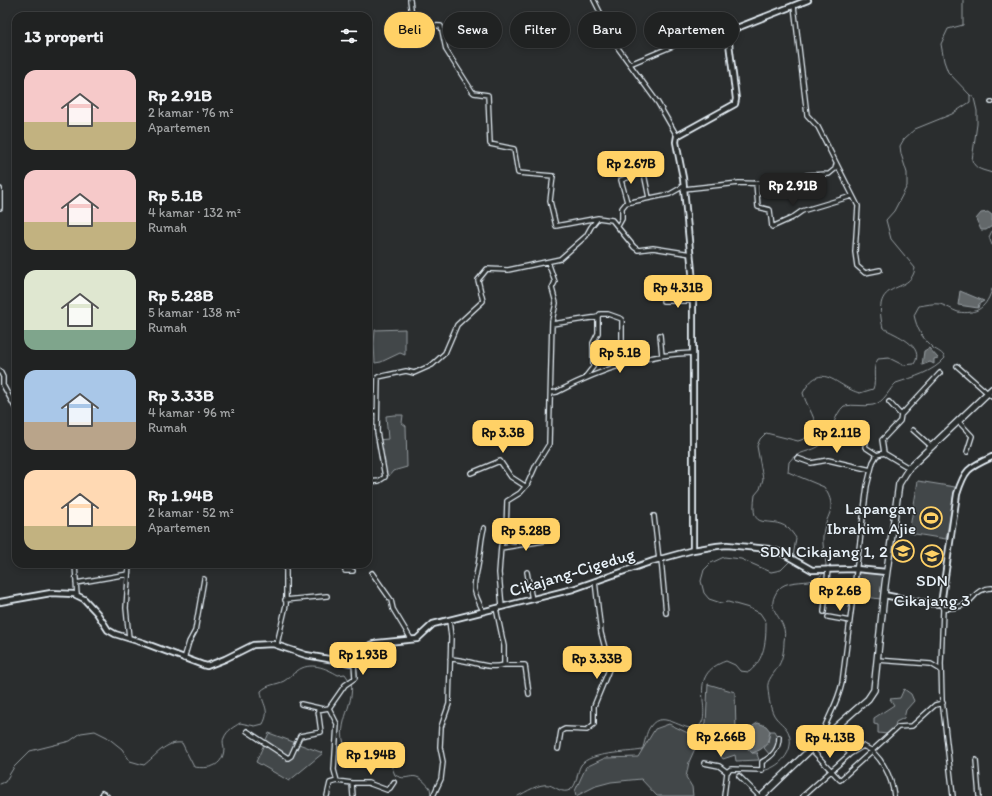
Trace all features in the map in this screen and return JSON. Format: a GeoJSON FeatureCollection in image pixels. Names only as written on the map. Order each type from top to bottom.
{"type":"FeatureCollection","features":[{"type":"Feature","properties":{"kind":"main road"},"geometry":{"type":"LineString","coordinates":[[761,796],[872,693],[897,489],[902,477],[909,468],[958,421],[991,393]]}},
{"type":"Feature","properties":{"kind":"street"},"geometry":{"type":"LineString","coordinates":[[410,0],[412,24],[416,26],[441,26],[446,50],[474,94],[486,93],[488,95],[490,144],[514,149],[518,173],[553,176],[550,201],[556,226],[598,218],[610,219],[618,226],[638,250],[653,248],[691,254]]}},
{"type":"Feature","properties":{"kind":"street"},"geometry":{"type":"LineString","coordinates":[[594,0],[612,38],[658,103],[677,136],[676,142],[684,188],[691,254],[693,301],[693,550]]}},
{"type":"Feature","properties":{"kind":"street"},"geometry":{"type":"LineString","coordinates":[[677,136],[735,104],[736,99],[728,35],[729,31],[808,0]]}},
{"type":"Feature","properties":{"kind":"street"},"geometry":{"type":"LineString","coordinates":[[794,6],[807,115],[817,125],[859,209],[855,252],[857,266],[865,272],[880,270]]}},
{"type":"Feature","properties":{"kind":"street"},"geometry":{"type":"LineString","coordinates":[[630,64],[668,48]]}},
{"type":"Feature","properties":{"kind":"street"},"geometry":{"type":"LineString","coordinates":[[640,154],[649,198]]}},
{"type":"Feature","properties":{"kind":"street"},"geometry":{"type":"LineString","coordinates":[[618,226],[622,220],[622,207],[626,202],[670,194],[684,188],[714,187],[737,183],[783,184],[807,175],[830,174],[833,172],[836,165]]}},
{"type":"Feature","properties":{"kind":"street"},"geometry":{"type":"LineString","coordinates":[[626,202],[621,180],[644,172]]}},
{"type":"Feature","properties":{"kind":"street"},"geometry":{"type":"LineString","coordinates":[[756,183],[758,207],[770,210],[772,228],[802,211],[852,196]]}},
{"type":"Feature","properties":{"kind":"street"},"geometry":{"type":"LineString","coordinates":[[0,189],[0,208]]}},
{"type":"Feature","properties":{"kind":"street"},"geometry":{"type":"LineString","coordinates":[[372,482],[379,481],[384,477],[377,434],[378,377],[406,371],[414,373],[432,365],[443,355],[457,325],[483,301],[478,280],[485,270],[490,268],[508,270],[562,258],[586,236],[591,226],[598,218]]}},
{"type":"Feature","properties":{"kind":"street"},"geometry":{"type":"LineString","coordinates":[[502,607],[499,573],[501,548],[506,533],[508,499],[520,493],[549,444],[552,324],[556,303],[552,288],[555,282],[548,262]]}},
{"type":"Feature","properties":{"kind":"street"},"geometry":{"type":"LineString","coordinates":[[663,301],[693,301]]}},
{"type":"Feature","properties":{"kind":"street"},"geometry":{"type":"LineString","coordinates":[[586,377],[593,367],[592,343],[598,333],[599,314],[603,313],[622,319],[622,342],[633,362]]}},
{"type":"Feature","properties":{"kind":"street"},"geometry":{"type":"LineString","coordinates":[[552,324],[598,318]]}},
{"type":"Feature","properties":{"kind":"street"},"geometry":{"type":"LineString","coordinates":[[660,335],[662,356]]}},
{"type":"Feature","properties":{"kind":"street"},"geometry":{"type":"LineString","coordinates":[[551,393],[557,392],[586,377],[633,362],[662,356],[693,353]]}},
{"type":"Feature","properties":{"kind":"street"},"geometry":{"type":"LineString","coordinates":[[957,366],[991,393]]}},
{"type":"Feature","properties":{"kind":"street"},"geometry":{"type":"LineString","coordinates":[[0,371],[3,377],[3,385],[12,402]]}},
{"type":"Feature","properties":{"kind":"street"},"geometry":{"type":"LineString","coordinates":[[884,453],[882,440],[900,421],[901,415],[940,373]]}},
{"type":"Feature","properties":{"kind":"street"},"geometry":{"type":"LineString","coordinates":[[889,402],[901,415]]}},
{"type":"Feature","properties":{"kind":"street"},"geometry":{"type":"LineString","coordinates":[[372,411],[377,411]]}},
{"type":"Feature","properties":{"kind":"street"},"geometry":{"type":"LineString","coordinates":[[958,421],[972,436],[967,452]]}},
{"type":"Feature","properties":{"kind":"street"},"geometry":{"type":"LineString","coordinates":[[840,426],[866,442],[865,447],[877,455],[884,453],[909,468]]}},
{"type":"Feature","properties":{"kind":"street"},"geometry":{"type":"LineString","coordinates":[[913,430],[932,447]]}},
{"type":"Feature","properties":{"kind":"street"},"geometry":{"type":"LineString","coordinates":[[820,741],[840,693],[871,470],[877,455]]}},
{"type":"Feature","properties":{"kind":"street"},"geometry":{"type":"LineString","coordinates":[[953,796],[943,703],[942,604],[957,494],[961,482],[969,469],[992,457]]}},
{"type":"Feature","properties":{"kind":"street"},"geometry":{"type":"LineString","coordinates":[[797,458],[811,463],[828,460],[871,470]]}},
{"type":"Feature","properties":{"kind":"street"},"geometry":{"type":"LineString","coordinates":[[471,473],[500,461],[510,477],[525,486]]}},
{"type":"Feature","properties":{"kind":"street"},"geometry":{"type":"LineString","coordinates":[[654,516],[666,614]]}},
{"type":"Feature","properties":{"kind":"street"},"geometry":{"type":"LineString","coordinates":[[483,611],[473,586],[484,528]]}},
{"type":"Feature","properties":{"kind":"street"},"geometry":{"type":"LineString","coordinates":[[501,548],[550,540]]}},
{"type":"Feature","properties":{"kind":"street","name":"Cikajang-Cigedug"},"geometry":{"type":"LineString","coordinates":[[354,662],[371,645],[420,637],[433,624],[532,600],[693,550],[727,545],[754,547],[775,551],[812,570],[857,569],[886,572]]}},
{"type":"Feature","properties":{"kind":"street"},"geometry":{"type":"LineString","coordinates":[[75,568],[78,596]]}},
{"type":"Feature","properties":{"kind":"street"},"geometry":{"type":"LineString","coordinates":[[129,568],[126,610],[129,638]]}},
{"type":"Feature","properties":{"kind":"street"},"geometry":{"type":"LineString","coordinates":[[277,644],[286,600],[286,568]]}},
{"type":"Feature","properties":{"kind":"street"},"geometry":{"type":"LineString","coordinates":[[345,568],[346,571],[353,571]]}},
{"type":"Feature","properties":{"kind":"street"},"geometry":{"type":"LineString","coordinates":[[824,612],[827,569]]}},
{"type":"Feature","properties":{"kind":"street"},"geometry":{"type":"LineString","coordinates":[[527,572],[532,600]]}},
{"type":"Feature","properties":{"kind":"street"},"geometry":{"type":"LineString","coordinates":[[372,573],[391,601],[393,609],[411,639]]}},
{"type":"Feature","properties":{"kind":"street"},"geometry":{"type":"LineString","coordinates":[[76,583],[128,574]]}},
{"type":"Feature","properties":{"kind":"street"},"geometry":{"type":"LineString","coordinates":[[184,659],[189,642],[195,631],[204,578]]}},
{"type":"Feature","properties":{"kind":"street"},"geometry":{"type":"LineString","coordinates":[[558,749],[560,733],[563,730],[587,730],[594,724],[594,706],[610,669],[601,630],[595,581]]}},
{"type":"Feature","properties":{"kind":"street"},"geometry":{"type":"LineString","coordinates":[[943,609],[961,606],[969,602],[977,591],[992,588]]}},
{"type":"Feature","properties":{"kind":"street"},"geometry":{"type":"LineString","coordinates":[[0,602],[50,593],[78,596],[84,599],[97,613],[108,630],[184,659],[207,666],[254,646],[277,644],[306,655],[341,662],[354,662],[356,676],[348,682],[329,708],[318,710],[320,732],[300,736],[291,756],[288,758],[247,731]]}},
{"type":"Feature","properties":{"kind":"street"},"geometry":{"type":"LineString","coordinates":[[884,595],[925,603],[942,604]]}},
{"type":"Feature","properties":{"kind":"street"},"geometry":{"type":"LineString","coordinates":[[286,600],[327,596]]}},
{"type":"Feature","properties":{"kind":"street"},"geometry":{"type":"LineString","coordinates":[[496,608],[504,646],[504,665]]}},
{"type":"Feature","properties":{"kind":"street"},"geometry":{"type":"LineString","coordinates":[[828,617],[850,621]]}},
{"type":"Feature","properties":{"kind":"street"},"geometry":{"type":"LineString","coordinates":[[433,796],[440,780],[443,763],[440,745],[441,726],[449,704],[451,637],[449,620]]}},
{"type":"Feature","properties":{"kind":"street"},"geometry":{"type":"LineString","coordinates":[[450,660],[462,659],[484,666],[525,666],[529,694]]}},
{"type":"Feature","properties":{"kind":"street"},"geometry":{"type":"LineString","coordinates":[[877,660],[931,664],[942,670]]}},
{"type":"Feature","properties":{"kind":"street"},"geometry":{"type":"LineString","coordinates":[[811,749],[842,780],[898,727],[912,726],[935,705],[943,703]]}},
{"type":"Feature","properties":{"kind":"street"},"geometry":{"type":"LineString","coordinates":[[301,704],[323,709]]}},
{"type":"Feature","properties":{"kind":"street"},"geometry":{"type":"LineString","coordinates":[[329,708],[338,724],[334,770],[338,781]]}},
{"type":"Feature","properties":{"kind":"street"},"geometry":{"type":"LineString","coordinates":[[831,731],[850,754]]}},
{"type":"Feature","properties":{"kind":"street"},"geometry":{"type":"LineString","coordinates":[[727,772],[731,769],[762,770],[762,762],[770,758],[778,748],[779,737]]}},
{"type":"Feature","properties":{"kind":"street"},"geometry":{"type":"LineString","coordinates":[[803,796],[850,754],[863,746],[871,751],[883,764],[894,796]]}},
{"type":"Feature","properties":{"kind":"street"},"geometry":{"type":"LineString","coordinates":[[976,760],[980,796]]}},
{"type":"Feature","properties":{"kind":"street"},"geometry":{"type":"LineString","coordinates":[[704,763],[719,766],[727,772]]}},
{"type":"Feature","properties":{"kind":"street"},"geometry":{"type":"LineString","coordinates":[[724,796],[727,772]]}},
{"type":"Feature","properties":{"kind":"street"},"geometry":{"type":"LineString","coordinates":[[739,776],[761,796]]}},
{"type":"Feature","properties":{"kind":"street"},"geometry":{"type":"LineString","coordinates":[[327,796],[330,783],[338,781],[368,783],[387,790],[394,782]]}},
{"type":"Feature","properties":{"kind":"street"},"geometry":{"type":"LineString","coordinates":[[352,783],[353,796]]}},
{"type":"Feature","properties":{"kind":"street"},"geometry":{"type":"LineString","coordinates":[[102,793],[106,796]]}},
{"type":"Feature","properties":{"kind":"shaded area"},"geometry":{"type":"Polygon","coordinates":[[[988,212],[992,215],[992,226],[986,230],[981,230],[976,219],[981,213],[988,212]]]}},
{"type":"Feature","properties":{"kind":"shaded area"},"geometry":{"type":"Polygon","coordinates":[[[960,291],[984,301],[979,304],[978,308],[958,305],[960,291]]]}},
{"type":"Feature","properties":{"kind":"shaded area"},"geometry":{"type":"Polygon","coordinates":[[[405,329],[405,355],[400,353],[381,362],[375,363],[375,330],[405,329]]]}},
{"type":"Feature","properties":{"kind":"shaded area"},"geometry":{"type":"Polygon","coordinates":[[[929,348],[938,358],[934,359],[934,364],[930,362],[922,365],[924,351],[929,348]]]}},
{"type":"Feature","properties":{"kind":"shaded area"},"geometry":{"type":"Polygon","coordinates":[[[403,415],[402,423],[406,426],[407,467],[393,471],[389,476],[386,475],[378,440],[388,439],[386,416],[403,415]]]}},
{"type":"Feature","properties":{"kind":"shaded area","name":"Lapangan Ibrahim Ajie"},"geometry":{"type":"Polygon","coordinates":[[[918,481],[955,487],[946,539],[909,533],[918,481]]]}},
{"type":"Feature","properties":{"kind":"shaded area"},"geometry":{"type":"Polygon","coordinates":[[[859,572],[883,574],[881,599],[856,596],[859,572]]]}},
{"type":"Feature","properties":{"kind":"shaded area"},"geometry":{"type":"Polygon","coordinates":[[[708,684],[735,692],[736,731],[748,731],[745,736],[745,746],[752,753],[758,753],[759,760],[736,761],[735,755],[723,759],[711,742],[697,744],[689,762],[686,777],[692,787],[693,796],[657,796],[641,779],[611,782],[596,786],[576,796],[575,791],[586,767],[605,758],[638,757],[655,729],[669,724],[690,734],[706,723],[708,684]]]}},
{"type":"Feature","properties":{"kind":"shaded area"},"geometry":{"type":"Polygon","coordinates":[[[904,689],[911,694],[914,701],[906,710],[904,718],[896,722],[894,730],[887,734],[878,733],[878,725],[874,724],[874,718],[894,705],[890,699],[900,698],[904,689]]]}},
{"type":"Feature","properties":{"kind":"shaded area"},"geometry":{"type":"Polygon","coordinates":[[[758,723],[766,726],[770,731],[769,736],[767,743],[763,748],[752,753],[746,746],[746,739],[750,729],[758,723]]]}},
{"type":"Feature","properties":{"kind":"shaded area"},"geometry":{"type":"Polygon","coordinates":[[[770,731],[774,731],[779,740],[776,748],[770,755],[764,748],[768,743],[770,731]]]}},
{"type":"Feature","properties":{"kind":"shaded area"},"geometry":{"type":"Polygon","coordinates":[[[269,733],[323,753],[289,781],[256,762],[269,733]]]}},
{"type":"Feature","properties":{"kind":"waterway"},"geometry":{"type":"LineString","coordinates":[[793,557],[796,538],[789,529],[781,524],[762,521],[755,515],[755,495],[760,489],[763,479],[757,446],[760,439],[766,433],[798,441],[804,439],[816,427],[814,418],[803,393],[810,383],[816,378],[823,376],[830,378],[860,393],[873,389],[874,370],[878,359],[889,358],[903,365],[914,364],[917,358],[916,352],[908,342],[883,328],[880,312],[882,301],[886,294],[912,277],[915,268],[891,239],[886,220],[894,211],[907,186],[907,173],[900,146],[904,139],[915,129],[952,114],[970,102],[970,95],[948,72],[944,61],[941,44],[948,29],[963,25],[963,0]]}},
{"type":"Feature","properties":{"kind":"waterway"},"geometry":{"type":"LineString","coordinates":[[970,95],[974,98],[977,111],[977,124],[972,160],[978,168],[992,173]]}},
{"type":"Feature","properties":{"kind":"waterway"},"geometry":{"type":"LineString","coordinates":[[992,231],[989,237],[992,245]]}},
{"type":"Feature","properties":{"kind":"waterway"},"geometry":{"type":"LineString","coordinates":[[826,567],[823,540],[824,529],[831,508],[829,495],[824,487],[788,472],[789,462],[796,455],[814,449],[826,440],[838,414],[844,406],[873,405],[881,401],[896,383],[935,367],[945,358],[942,353],[929,344],[918,329],[914,315],[919,306],[940,304],[958,312],[965,313],[976,311],[987,301],[992,289]]}},
{"type":"Feature","properties":{"kind":"waterway"},"geometry":{"type":"LineString","coordinates":[[518,796],[541,785],[549,785],[562,791],[570,790],[576,782],[581,765],[586,761],[600,755],[642,750],[649,729],[655,721],[668,721],[689,728],[695,728],[700,725],[703,719],[704,711],[702,693],[706,675],[714,667],[726,661],[735,665],[740,671],[749,672],[758,661],[764,649],[766,629],[766,622],[760,613],[728,602],[721,603],[709,599],[704,593],[701,581],[704,570],[711,563],[724,557],[741,559],[771,572],[781,570],[791,560]]}},
{"type":"Feature","properties":{"kind":"waterway"},"geometry":{"type":"LineString","coordinates":[[762,771],[780,763],[788,753],[790,747],[787,729],[772,712],[768,689],[768,683],[781,659],[785,638],[784,628],[774,610],[773,601],[781,587],[794,582],[809,581],[818,578],[825,572]]}},
{"type":"Feature","properties":{"kind":"waterway"},"geometry":{"type":"LineString","coordinates":[[0,784],[5,782],[14,767],[30,751],[70,741],[81,733],[95,731],[107,737],[122,749],[130,761],[144,765],[161,750],[171,744],[182,743],[194,767],[205,768],[214,766],[223,756],[223,739],[231,729],[240,723],[255,726],[263,724],[266,711],[261,691],[264,689],[284,681],[297,671],[307,666],[323,668],[338,675],[345,674],[349,680]]}},
{"type":"Feature","properties":{"kind":"waterway"},"geometry":{"type":"LineString","coordinates":[[351,682],[352,691],[342,734],[344,743],[351,756],[361,759],[390,750],[392,754],[391,765],[395,775],[404,778],[415,777],[424,781],[430,788],[431,794],[429,796]]}},
{"type":"Feature","properties":{"kind":"place","name":"Lapangan Ibrahim Ajie"},"geometry":{"type":"Point","coordinates":[931,518]}},
{"type":"Feature","properties":{"kind":"place","name":"SDN Cikajang 1, 2"},"geometry":{"type":"Point","coordinates":[903,551]}},
{"type":"Feature","properties":{"kind":"place","name":"SDN Cikajang 3"},"geometry":{"type":"Point","coordinates":[932,556]}}]}
